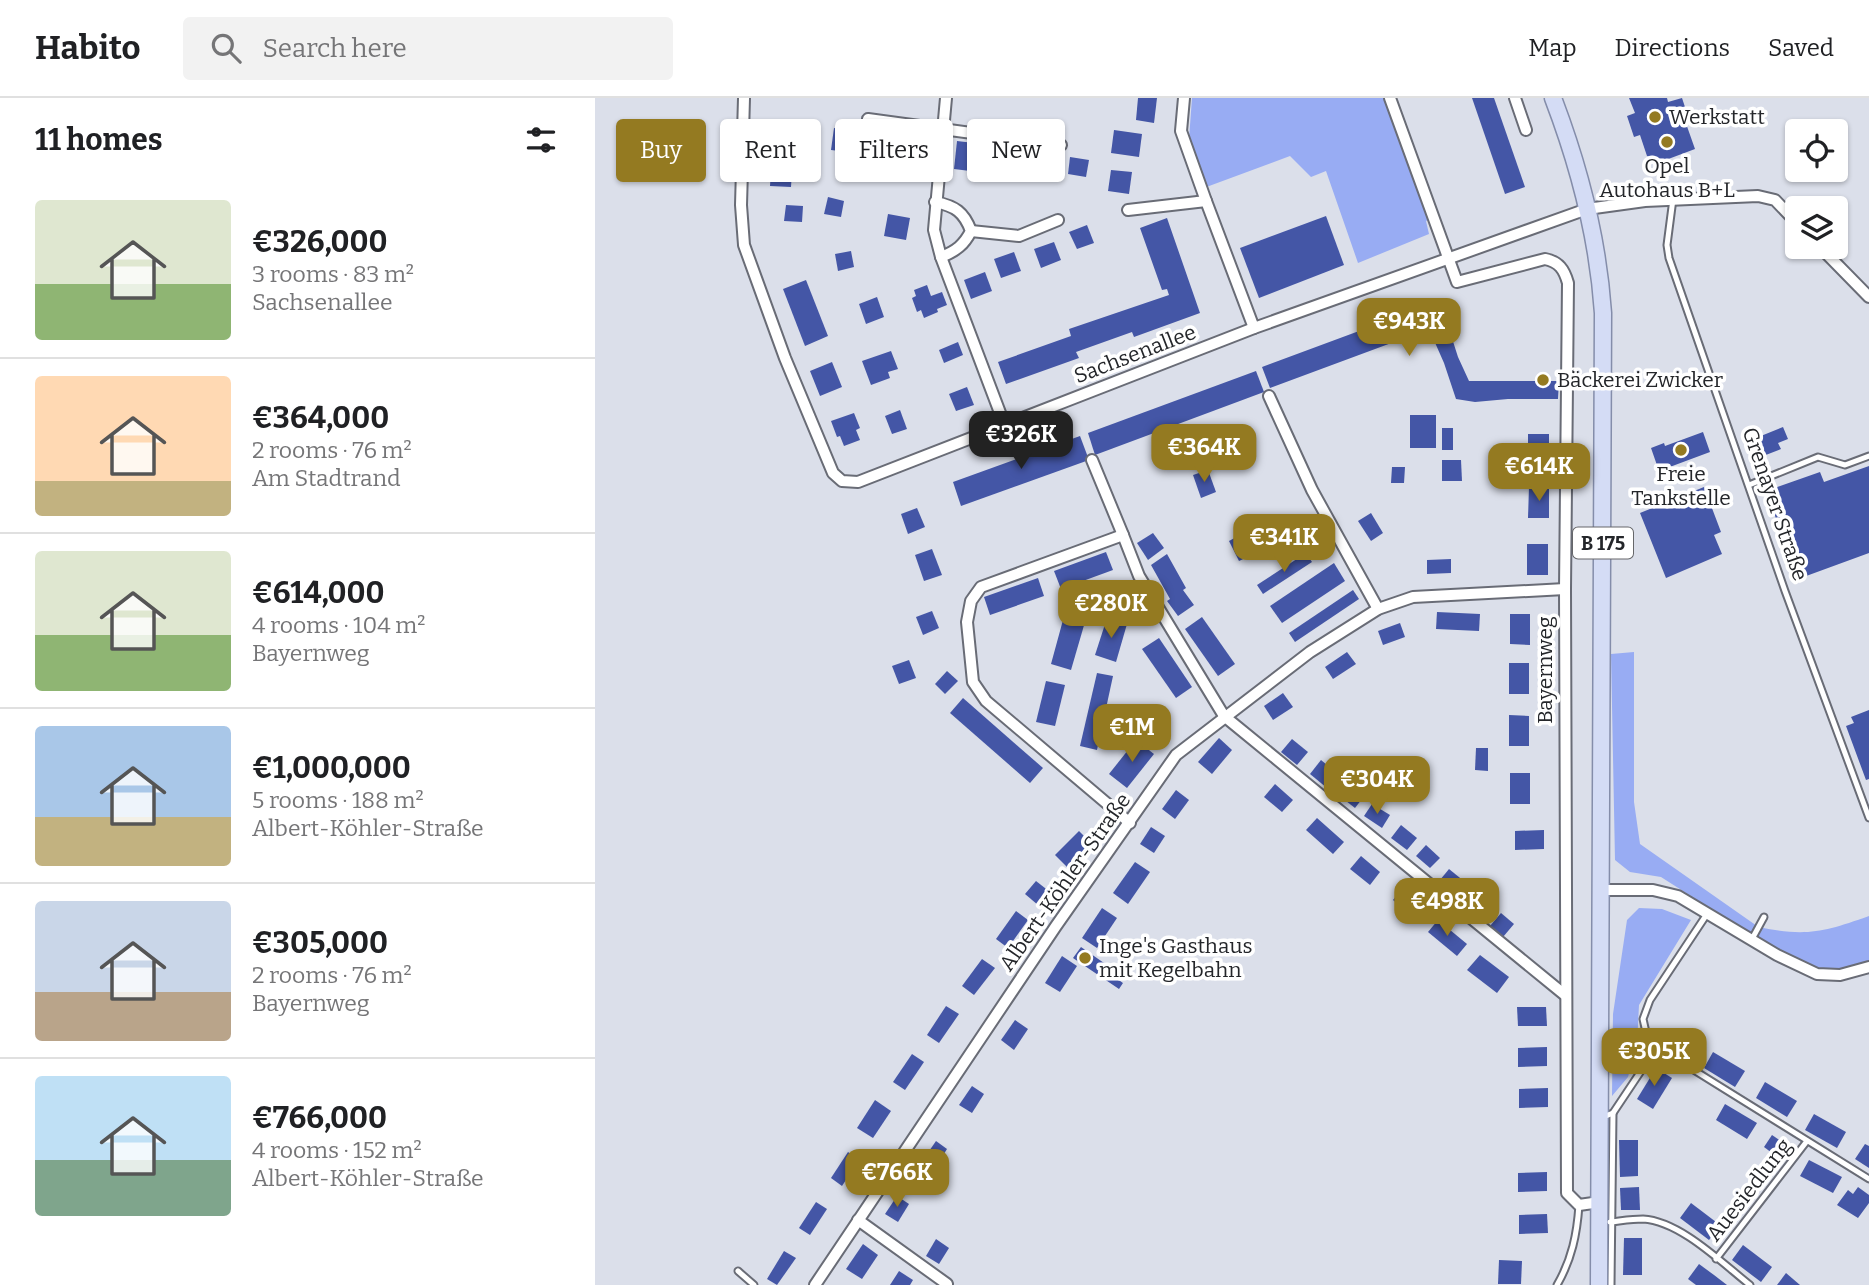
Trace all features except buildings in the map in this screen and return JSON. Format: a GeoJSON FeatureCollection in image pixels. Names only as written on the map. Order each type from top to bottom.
{"type":"FeatureCollection","features":[{"type":"Feature","properties":{"kind":"main road","name":"B 175"},"geometry":{"type":"LineString","coordinates":[[1553,98],[1567,135],[1587,209],[1601,283],[1602,890],[1607,1116],[1600,1202],[1605,1223],[1599,1285]]}},
{"type":"Feature","properties":{"kind":"street","name":"Sachsenallee"},"geometry":{"type":"LineString","coordinates":[[744,98],[741,205],[744,245],[785,358],[833,473],[842,481],[858,482],[1254,328],[1587,209]]}},
{"type":"Feature","properties":{"kind":"street"},"geometry":{"type":"LineString","coordinates":[[943,119],[946,98]]}},
{"type":"Feature","properties":{"kind":"street"},"geometry":{"type":"LineString","coordinates":[[1184,98],[1181,131],[1254,328]]}},
{"type":"Feature","properties":{"kind":"street"},"geometry":{"type":"LineString","coordinates":[[1390,98],[1450,258]]}},
{"type":"Feature","properties":{"kind":"street"},"geometry":{"type":"LineString","coordinates":[[1515,98],[1526,130]]}},
{"type":"Feature","properties":{"kind":"street"},"geometry":{"type":"LineString","coordinates":[[937,182],[933,230],[1005,426]]}},
{"type":"Feature","properties":{"kind":"street"},"geometry":{"type":"LineString","coordinates":[[1587,209],[1673,199],[1758,196],[1775,200],[1785,210]]}},
{"type":"Feature","properties":{"kind":"street"},"geometry":{"type":"LineString","coordinates":[[1128,210],[1206,201]]}},
{"type":"Feature","properties":{"kind":"street"},"geometry":{"type":"LineString","coordinates":[[935,202],[951,205],[966,215],[971,231],[966,242],[954,252],[941,257]]}},
{"type":"Feature","properties":{"kind":"street"},"geometry":{"type":"LineString","coordinates":[[971,231],[1019,236],[1058,220]]}},
{"type":"Feature","properties":{"kind":"street","name":"Bayernweg"},"geometry":{"type":"LineString","coordinates":[[1450,258],[1457,282],[1545,260],[1554,261],[1566,274],[1568,283],[1565,589],[1567,1193],[1579,1205]]}},
{"type":"Feature","properties":{"kind":"street"},"geometry":{"type":"LineString","coordinates":[[1832,259],[1869,297]]}},
{"type":"Feature","properties":{"kind":"street"},"geometry":{"type":"LineString","coordinates":[[1269,396],[1313,490],[1378,609]]}},
{"type":"Feature","properties":{"kind":"street"},"geometry":{"type":"LineString","coordinates":[[1092,460],[1139,576],[1224,716],[1565,995]]}},
{"type":"Feature","properties":{"kind":"street"},"geometry":{"type":"LineString","coordinates":[[1123,535],[981,587],[971,601],[967,622],[973,682],[986,701],[1130,823]]}},
{"type":"Feature","properties":{"kind":"street","name":"Albert-Köhler-Straße"},"geometry":{"type":"LineString","coordinates":[[815,1285],[1056,926],[1176,755],[1310,652],[1378,609],[1413,597],[1565,589]]}},
{"type":"Feature","properties":{"kind":"street"},"geometry":{"type":"LineString","coordinates":[[1602,890],[1666,892],[1678,896],[1752,940],[1817,974],[1840,975],[1869,967]]}},
{"type":"Feature","properties":{"kind":"street"},"geometry":{"type":"LineString","coordinates":[[1579,1205],[1600,1202]]}},
{"type":"Feature","properties":{"kind":"street"},"geometry":{"type":"LineString","coordinates":[[858,1220],[947,1284]]}},
{"type":"Feature","properties":{"kind":"lane","name":"Grenayer Straße"},"geometry":{"type":"LineString","coordinates":[[1673,199],[1667,245],[1669,258],[1785,591],[1869,818]]}},
{"type":"Feature","properties":{"kind":"lane"},"geometry":{"type":"LineString","coordinates":[[1749,485],[1818,457],[1845,465],[1869,456]]}},
{"type":"Feature","properties":{"kind":"lane"},"geometry":{"type":"LineString","coordinates":[[1611,1285],[1605,1223],[1607,1116],[1645,1065],[1650,1050],[1643,1019],[1650,1000],[1707,914]]}},
{"type":"Feature","properties":{"kind":"lane"},"geometry":{"type":"LineString","coordinates":[[1752,940],[1764,917]]}},
{"type":"Feature","properties":{"kind":"lane","name":"Auesiedlung"},"geometry":{"type":"LineString","coordinates":[[1650,1050],[1668,1054],[1869,1179]]}},
{"type":"Feature","properties":{"kind":"lane","name":"Auesiedlung"},"geometry":{"type":"LineString","coordinates":[[1716,1259],[1807,1141]]}},
{"type":"Feature","properties":{"kind":"lane","name":"Bayernweg"},"geometry":{"type":"LineString","coordinates":[[1557,1285],[1568,1266],[1574,1245],[1579,1205]]}},
{"type":"Feature","properties":{"kind":"lane","name":"Auesiedlung"},"geometry":{"type":"LineString","coordinates":[[1605,1223],[1643,1219],[1662,1223],[1680,1232],[1750,1285]]}},
{"type":"Feature","properties":{"kind":"lane"},"geometry":{"type":"LineString","coordinates":[[738,1271],[754,1285]]}},
{"type":"Feature","properties":{"kind":"shaded area"},"geometry":{"type":"Polygon","coordinates":[[[1192,98],[1386,98],[1432,218],[1426,221],[1429,234],[1358,263],[1326,171],[1311,177],[1290,156],[1201,189],[1189,139],[1192,98]]]}},
{"type":"Feature","properties":{"kind":"shaded area"},"geometry":{"type":"Polygon","coordinates":[[[1634,652],[1634,802],[1640,844],[1757,926],[1752,935],[1661,877],[1630,872],[1615,860],[1611,654],[1634,652]]]}},
{"type":"Feature","properties":{"kind":"shaded area"},"geometry":{"type":"Polygon","coordinates":[[[1639,908],[1662,909],[1691,920],[1639,1005],[1637,1045],[1628,1077],[1612,1096],[1613,1014],[1627,920],[1639,908]]]}},
{"type":"Feature","properties":{"kind":"shaded area"},"geometry":{"type":"Polygon","coordinates":[[[1869,916],[1869,967],[1829,976],[1752,940],[1759,927],[1790,932],[1815,931],[1869,916]]]}},
{"type":"Feature","properties":{"kind":"place","name":"Werkstatt"},"geometry":{"type":"Point","coordinates":[1655,117]}},
{"type":"Feature","properties":{"kind":"place","name":"Opel Autohaus B+L"},"geometry":{"type":"Point","coordinates":[1667,142]}},
{"type":"Feature","properties":{"kind":"place","name":"Bäckerei Zwicker"},"geometry":{"type":"Point","coordinates":[1543,380]}},
{"type":"Feature","properties":{"kind":"place","name":"Freie Tankstelle"},"geometry":{"type":"Point","coordinates":[1681,450]}},
{"type":"Feature","properties":{"kind":"place","name":"Inge's Gasthaus mit Kegelbahn"},"geometry":{"type":"Point","coordinates":[1085,958]}}]}
